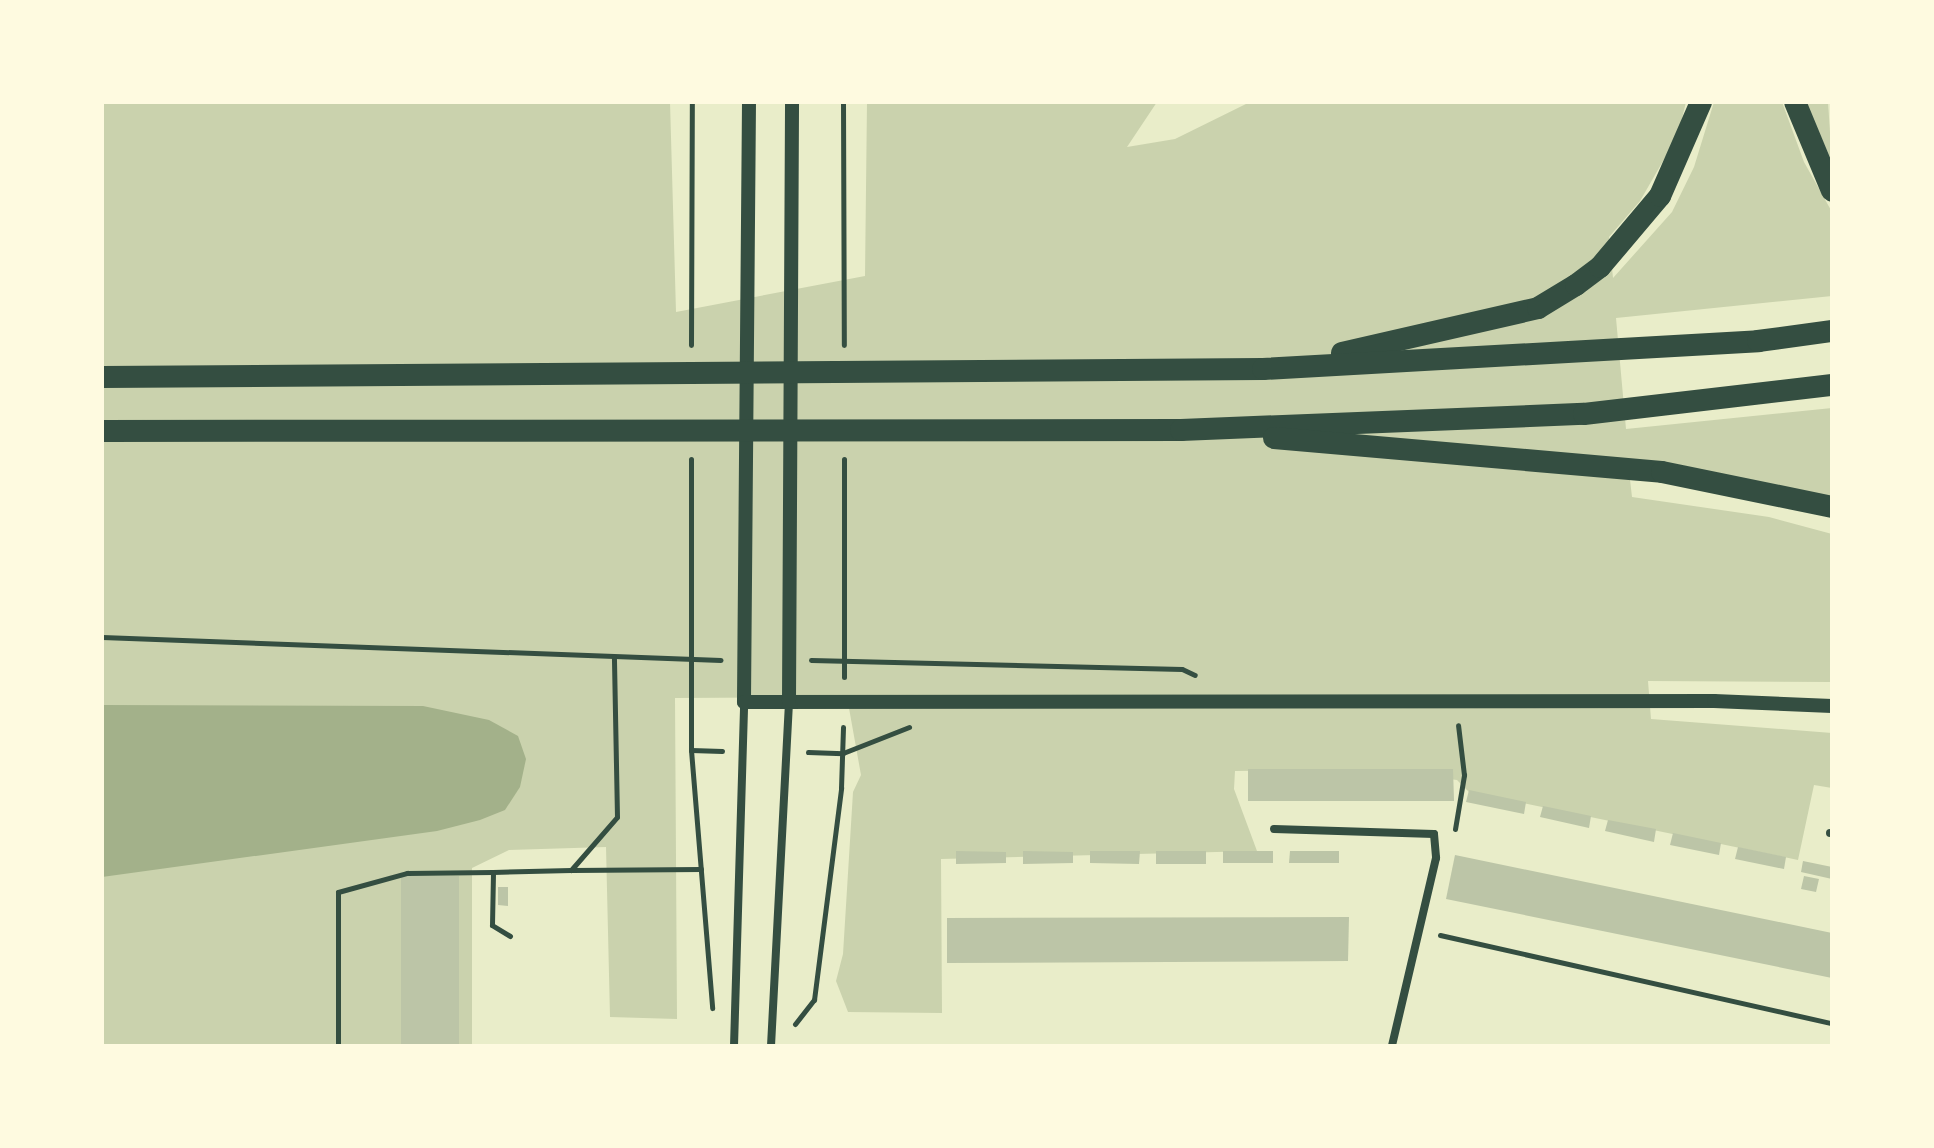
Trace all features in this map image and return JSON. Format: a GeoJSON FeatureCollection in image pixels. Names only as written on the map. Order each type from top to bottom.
{"type":"FeatureCollection","features":[{"type":"Feature","properties":{"kind":"highway"},"geometry":{"type":"LineString","coordinates":[[1263,369],[1469,327],[1538,308],[1600,267],[1637,227],[1679,159],[1701,102]]}},
{"type":"Feature","properties":{"kind":"highway"},"geometry":{"type":"LineString","coordinates":[[1795,102],[1832,191]]}},
{"type":"Feature","properties":{"kind":"highway"},"geometry":{"type":"LineString","coordinates":[[102,377],[679,377],[1263,369],[1758,341],[1832,331]]}},
{"type":"Feature","properties":{"kind":"highway"},"geometry":{"type":"LineString","coordinates":[[102,431],[1181,430],[1584,414],[1832,385]]}},
{"type":"Feature","properties":{"kind":"highway"},"geometry":{"type":"LineString","coordinates":[[1181,430],[1662,472],[1832,507]]}},
{"type":"Feature","properties":{"kind":"street"},"geometry":{"type":"LineString","coordinates":[[734,1046],[748,503],[749,102]]}},
{"type":"Feature","properties":{"kind":"street"},"geometry":{"type":"LineString","coordinates":[[771,1046],[790,661],[788,513],[792,102]]}},
{"type":"Feature","properties":{"kind":"street"},"geometry":{"type":"LineString","coordinates":[[744,702],[1454,702],[1832,706]]}},
{"type":"Feature","properties":{"kind":"street"},"geometry":{"type":"LineString","coordinates":[[1274,829],[1434,834],[1436,858],[1392,1046]]}},
{"type":"Feature","properties":{"kind":"path"},"geometry":{"type":"LineString","coordinates":[[102,637],[688,659],[705,962],[717,1019]]}},
{"type":"Feature","properties":{"kind":"path"},"geometry":{"type":"LineString","coordinates":[[571,870],[617,817],[614,657]]}},
{"type":"Feature","properties":{"kind":"path"},"geometry":{"type":"LineString","coordinates":[[790,661],[1182,669],[1204,679]]}},
{"type":"Feature","properties":{"kind":"path"},"geometry":{"type":"LineString","coordinates":[[1096,667],[1096,679]]}},
{"type":"Feature","properties":{"kind":"path"},"geometry":{"type":"LineString","coordinates":[[786,752],[843,753],[872,746],[958,702]]}},
{"type":"Feature","properties":{"kind":"path"},"geometry":{"type":"LineString","coordinates":[[1434,834],[1455,829],[1464,775],[1454,702]]}},
{"type":"Feature","properties":{"kind":"path"},"geometry":{"type":"LineString","coordinates":[[787,1035],[814,1000],[843,753],[843,704]]}},
{"type":"Feature","properties":{"kind":"path"},"geometry":{"type":"LineString","coordinates":[[691,750],[741,752]]}},
{"type":"Feature","properties":{"kind":"path"},"geometry":{"type":"LineString","coordinates":[[338,1046],[338,892],[407,873],[701,869]]}},
{"type":"Feature","properties":{"kind":"path"},"geometry":{"type":"LineString","coordinates":[[493,872],[492,925],[510,936]]}},
{"type":"Feature","properties":{"kind":"path"},"geometry":{"type":"LineString","coordinates":[[1419,930],[1832,1023]]}},
{"type":"Feature","properties":{"kind":"shaded area"},"geometry":{"type":"Polygon","coordinates":[[[102,102],[670,102],[676,312],[865,276],[867,102],[1157,102],[1127,147],[1175,139],[1250,102],[1686,102],[1678,135],[1640,201],[1609,237],[1613,278],[1672,212],[1694,167],[1714,102],[1782,102],[1804,162],[1832,212],[1832,296],[1616,318],[1626,429],[1832,408],[1832,501],[1628,462],[1632,497],[1769,517],[1832,534],[1832,682],[1648,681],[1651,719],[1832,733],[1832,788],[1814,785],[1798,860],[1469,792],[1457,780],[1364,769],[1235,771],[1234,789],[1257,851],[941,859],[942,1013],[848,1012],[836,981],[843,954],[853,792],[861,775],[847,697],[675,698],[677,1019],[610,1017],[606,847],[509,850],[472,868],[472,1046],[102,1046],[102,102]]]}},
{"type":"Feature","properties":{"kind":"shaded area"},"geometry":{"type":"Polygon","coordinates":[[[1807,102],[1828,102],[1832,162],[1808,107],[1807,102]]]}},
{"type":"Feature","properties":{"kind":"shaded area"},"geometry":{"type":"Polygon","coordinates":[[[102,705],[423,706],[489,720],[518,736],[526,759],[520,787],[505,810],[480,820],[437,831],[102,877],[102,705]]]}},
{"type":"Feature","properties":{"kind":"building"},"geometry":{"type":"Polygon","coordinates":[[[1248,769],[1453,769],[1454,801],[1248,801],[1248,769]]]}},
{"type":"Feature","properties":{"kind":"building"},"geometry":{"type":"Polygon","coordinates":[[[1469,790],[1526,802],[1524,814],[1466,802],[1469,790]]]}},
{"type":"Feature","properties":{"kind":"building"},"geometry":{"type":"Polygon","coordinates":[[[1543,806],[1591,816],[1589,828],[1540,817],[1543,806]]]}},
{"type":"Feature","properties":{"kind":"building"},"geometry":{"type":"Polygon","coordinates":[[[1608,820],[1656,829],[1654,842],[1605,831],[1608,820]]]}},
{"type":"Feature","properties":{"kind":"building"},"geometry":{"type":"Polygon","coordinates":[[[1673,833],[1721,843],[1719,855],[1670,845],[1673,833]]]}},
{"type":"Feature","properties":{"kind":"building"},"geometry":{"type":"Polygon","coordinates":[[[1738,847],[1786,857],[1784,869],[1735,859],[1738,847]]]}},
{"type":"Feature","properties":{"kind":"building"},"geometry":{"type":"Polygon","coordinates":[[[956,851],[1006,852],[1006,863],[956,864],[956,851]]]}},
{"type":"Feature","properties":{"kind":"building"},"geometry":{"type":"Polygon","coordinates":[[[1023,851],[1073,852],[1073,863],[1023,864],[1023,851]]]}},
{"type":"Feature","properties":{"kind":"building"},"geometry":{"type":"Polygon","coordinates":[[[1090,851],[1140,851],[1139,864],[1090,863],[1090,851]]]}},
{"type":"Feature","properties":{"kind":"building"},"geometry":{"type":"Polygon","coordinates":[[[1156,851],[1206,851],[1206,864],[1156,864],[1156,851]]]}},
{"type":"Feature","properties":{"kind":"building"},"geometry":{"type":"Polygon","coordinates":[[[1223,851],[1273,851],[1273,863],[1223,863],[1223,851]]]}},
{"type":"Feature","properties":{"kind":"building"},"geometry":{"type":"Polygon","coordinates":[[[1290,851],[1339,851],[1339,863],[1289,863],[1290,851]]]}},
{"type":"Feature","properties":{"kind":"building"},"geometry":{"type":"Polygon","coordinates":[[[1455,855],[1832,933],[1832,978],[1446,899],[1455,855]]]}},
{"type":"Feature","properties":{"kind":"building"},"geometry":{"type":"Polygon","coordinates":[[[1803,861],[1832,867],[1832,879],[1801,872],[1803,861]]]}},
{"type":"Feature","properties":{"kind":"building"},"geometry":{"type":"Polygon","coordinates":[[[401,876],[459,876],[459,1046],[401,1046],[401,876]]]}},
{"type":"Feature","properties":{"kind":"building"},"geometry":{"type":"Polygon","coordinates":[[[1804,876],[1819,879],[1816,892],[1801,889],[1804,876]]]}},
{"type":"Feature","properties":{"kind":"building"},"geometry":{"type":"Polygon","coordinates":[[[498,887],[508,887],[508,906],[498,905],[498,887]]]}},
{"type":"Feature","properties":{"kind":"building"},"geometry":{"type":"Polygon","coordinates":[[[1349,917],[1348,961],[947,963],[947,918],[1349,917]]]}}]}
